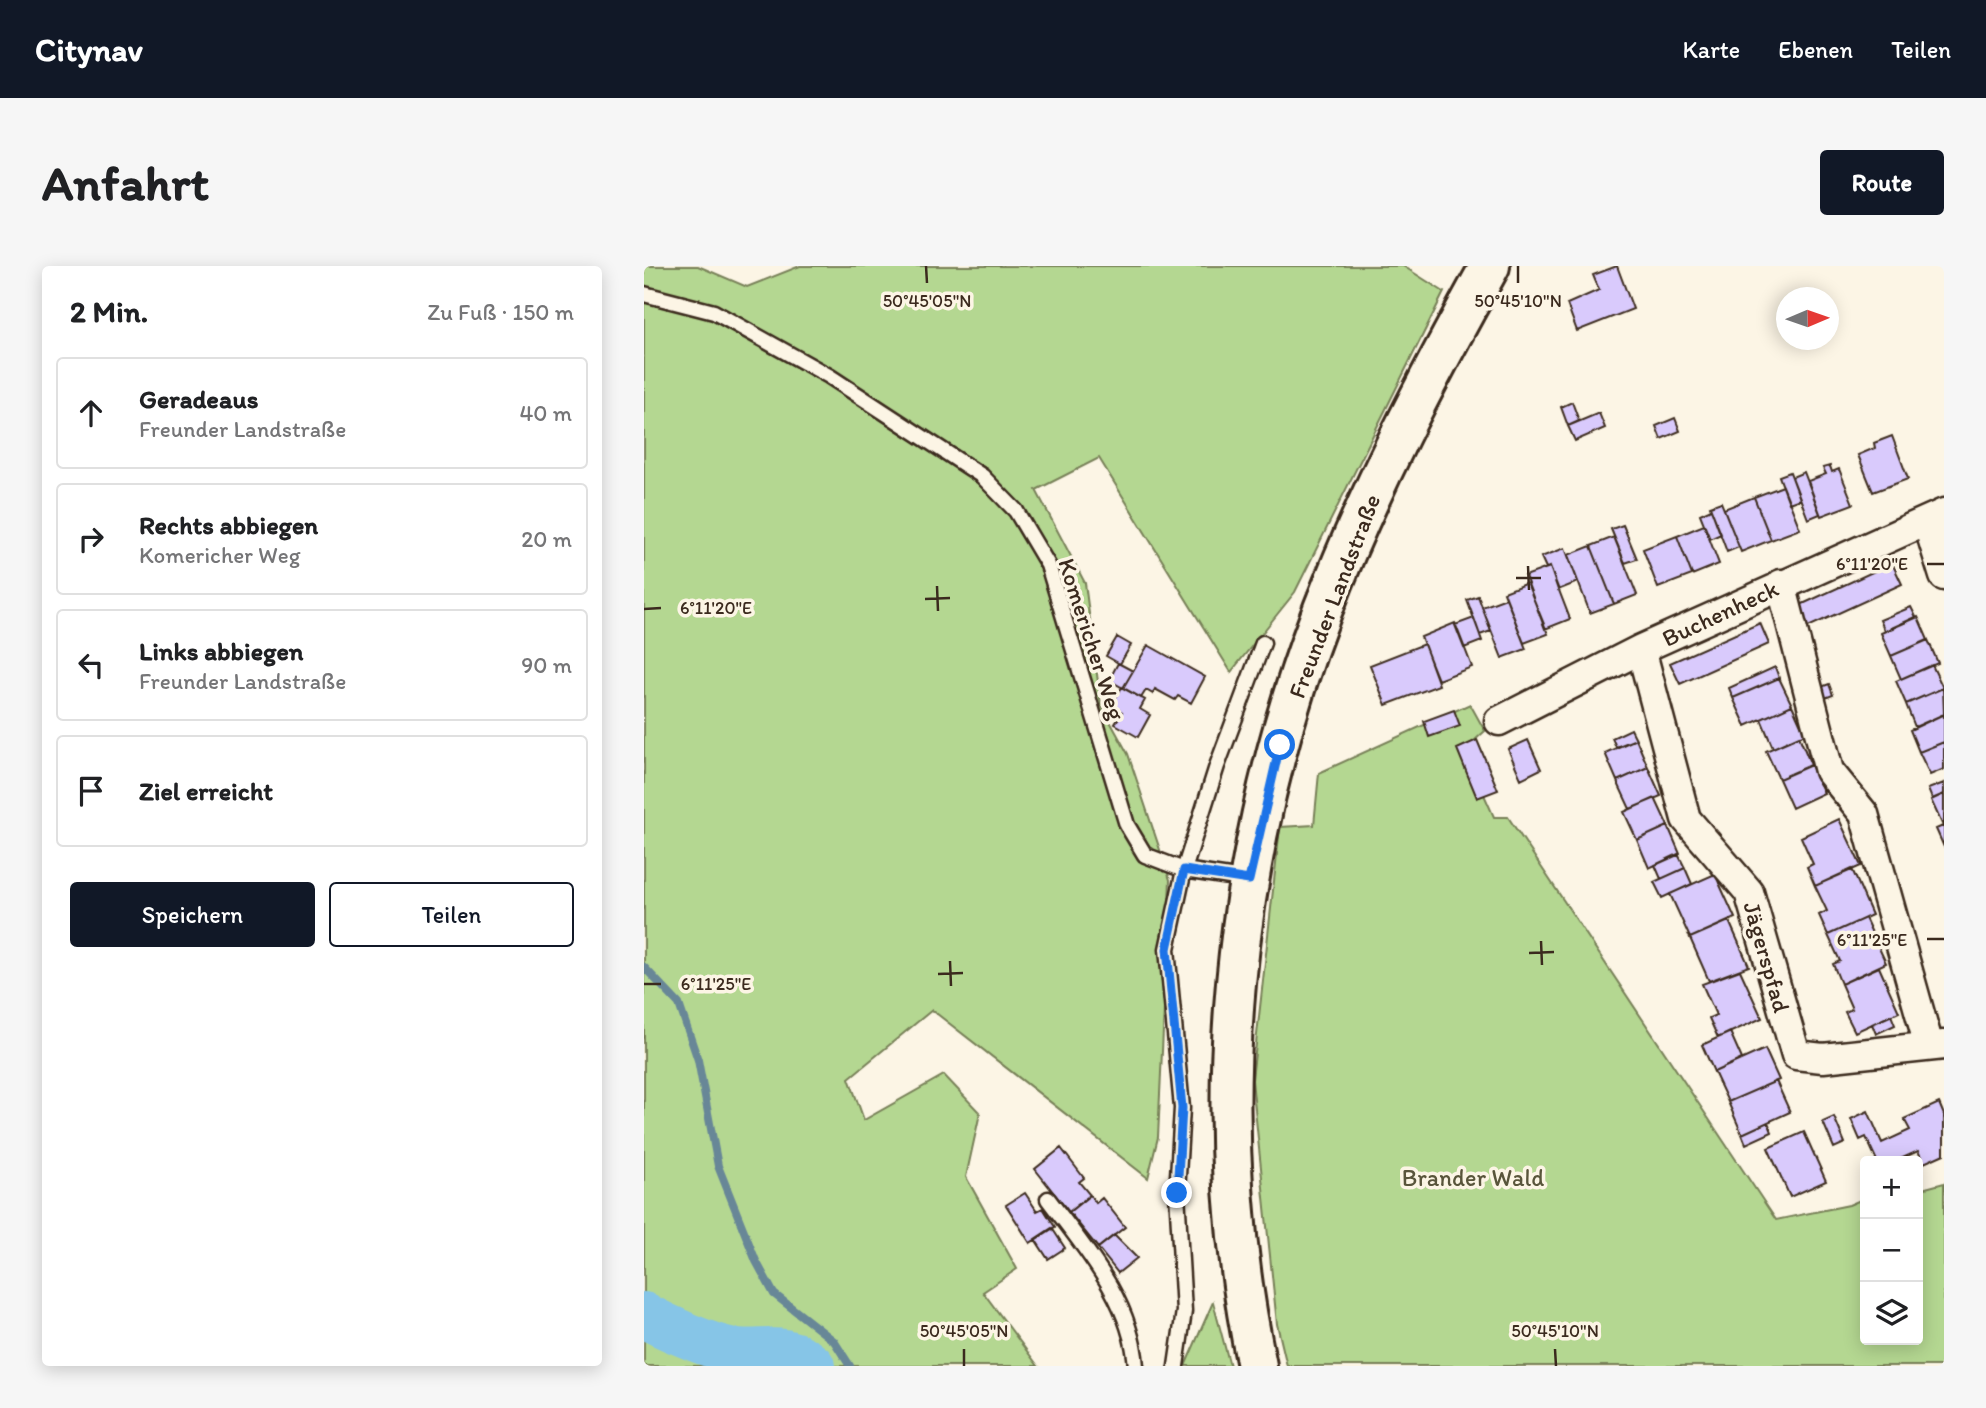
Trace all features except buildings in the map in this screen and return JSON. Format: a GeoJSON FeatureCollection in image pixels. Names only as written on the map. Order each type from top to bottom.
{"type":"FeatureCollection","features":[{"type":"Feature","properties":{"kind":"main road","name":"Freunder Landstraße"},"geometry":{"type":"LineString","coordinates":[[1257,1366],[1235,1236],[1231,1153],[1230,1077],[1249,880],[1280,745],[1322,612],[1374,489],[1490,266]]}},
{"type":"Feature","properties":{"kind":"street"},"geometry":{"type":"LineString","coordinates":[[1935,517],[1944,576]]}},
{"type":"Feature","properties":{"kind":"street","name":"Buchenheck"},"geometry":{"type":"LineString","coordinates":[[1499,721],[1642,649],[1935,517]]}},
{"type":"Feature","properties":{"kind":"street"},"geometry":{"type":"LineString","coordinates":[[1782,584],[1829,771],[1864,814],[1936,1045]]}},
{"type":"Feature","properties":{"kind":"street","name":"Jägerspfad"},"geometry":{"type":"LineString","coordinates":[[1642,649],[1686,819],[1749,892],[1796,1055],[1823,1058],[1936,1045]]}},
{"type":"Feature","properties":{"kind":"lane","name":"Komericher Weg"},"geometry":{"type":"LineString","coordinates":[[644,294],[714,312],[829,376],[982,476],[1016,511],[1048,565],[1127,825],[1145,855],[1184,870],[1249,880]]}},
{"type":"Feature","properties":{"kind":"lane","name":"Freunder Landstraße"},"geometry":{"type":"LineString","coordinates":[[1176,1366],[1184,1311],[1177,1193],[1182,1108],[1167,949],[1184,870],[1217,766],[1263,643]]}},
{"type":"Feature","properties":{"kind":"lane"},"geometry":{"type":"LineString","coordinates":[[1048,1199],[1107,1277],[1134,1340],[1136,1366]]}},
{"type":"Feature","properties":{"kind":"green space"},"geometry":{"type":"Polygon","coordinates":[[[644,266],[698,266],[747,287],[800,266],[1403,266],[1444,292],[1295,592],[1231,672],[1099,458],[1036,490],[1085,583],[1101,705],[1128,754],[1170,880],[1158,1137],[1148,1178],[932,1010],[849,1078],[864,1120],[944,1075],[980,1113],[966,1177],[1017,1269],[983,1292],[1038,1366],[644,1366],[644,266]]]}},
{"type":"Feature","properties":{"kind":"green space","name":"Brander Wald"},"geometry":{"type":"Polygon","coordinates":[[[1470,704],[1485,731],[1464,750],[1494,817],[1508,817],[1776,1220],[1849,1205],[1860,1200],[1860,1345],[1923,1345],[1923,1189],[1944,1183],[1944,1366],[1287,1366],[1277,1324],[1252,1080],[1280,827],[1314,825],[1319,773],[1470,704]]]}},
{"type":"Feature","properties":{"kind":"green space"},"geometry":{"type":"Polygon","coordinates":[[[1213,1302],[1230,1366],[1185,1366],[1213,1302]]]}},
{"type":"Feature","properties":{"kind":"waterway"},"geometry":{"type":"LineString","coordinates":[[644,967],[679,1004],[698,1060],[718,1166],[756,1261],[774,1294],[834,1341],[850,1366]]}},
{"type":"Feature","properties":{"kind":"waterway"},"geometry":{"type":"LineString","coordinates":[[644,1315],[721,1348],[782,1352],[802,1358],[812,1366]]}},
{"type":"Feature","properties":{"kind":"route"},"geometry":{"type":"LineString","coordinates":[[1177,1193],[1182,1108],[1167,949],[1184,870],[1249,880],[1262,813],[1280,745]]}}]}
